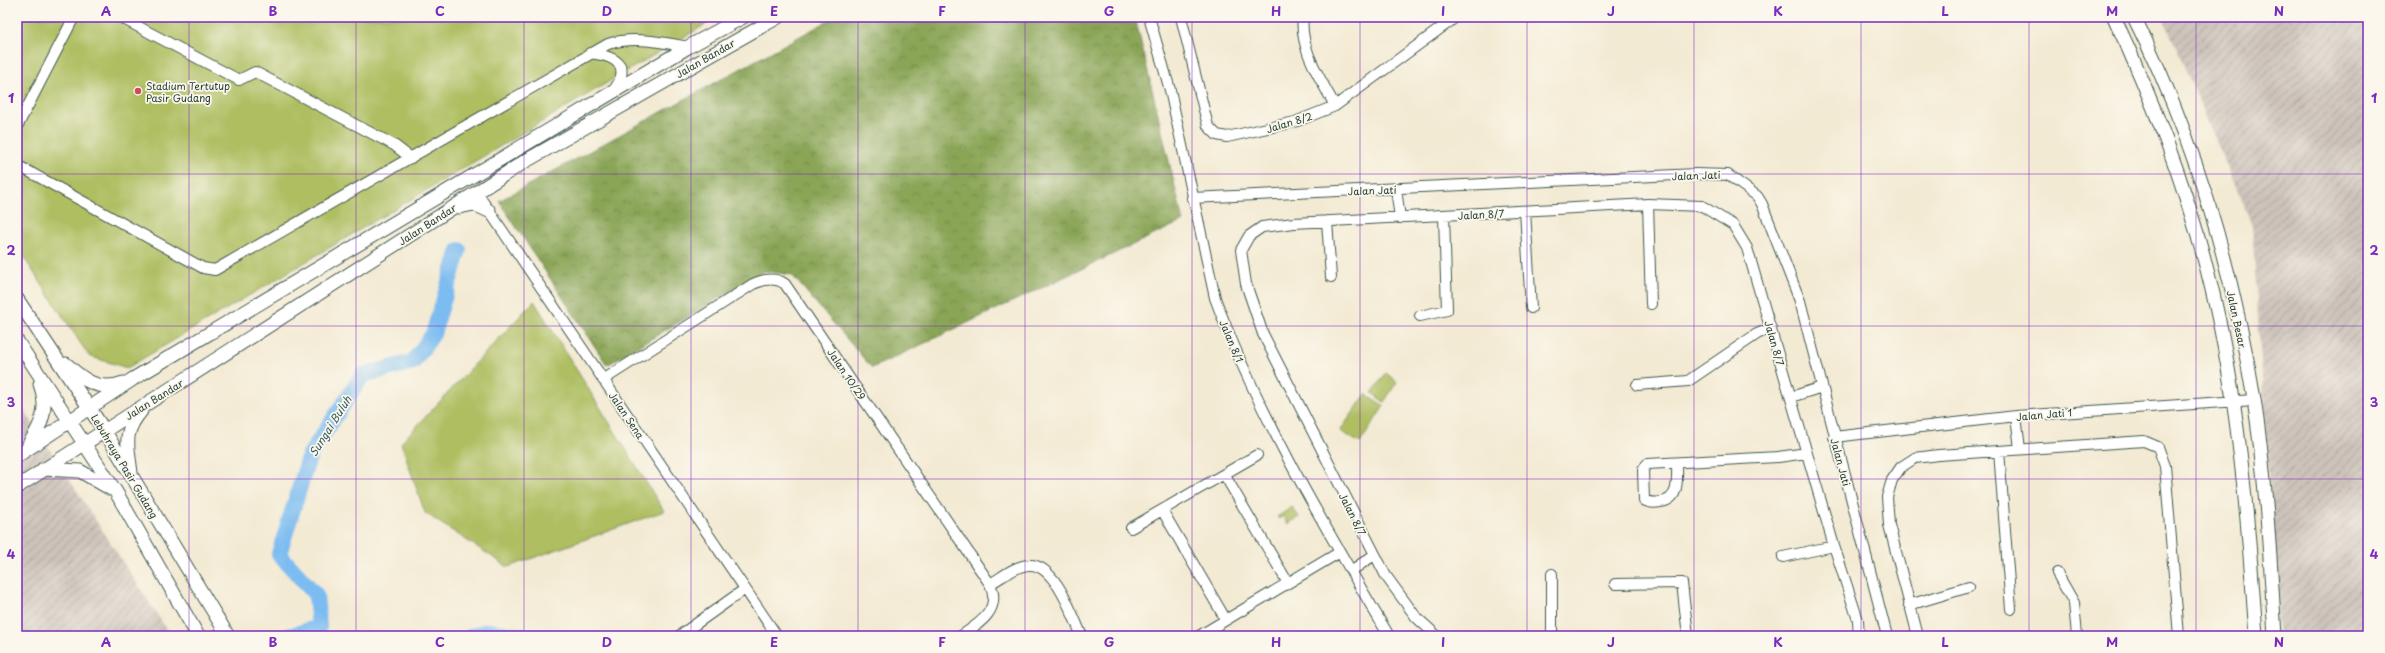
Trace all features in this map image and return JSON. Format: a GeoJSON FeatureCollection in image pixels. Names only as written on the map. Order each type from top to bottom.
{"type":"FeatureCollection","features":[{"type":"Feature","properties":{"kind":"main road","name":"Jalan Bandar"},"geometry":{"type":"LineString","coordinates":[[134,379],[688,47],[743,17]]}},
{"type":"Feature","properties":{"kind":"main road","name":"Jalan Bandar"},"geometry":{"type":"LineString","coordinates":[[17,487],[531,158],[778,17]]}},
{"type":"Feature","properties":{"kind":"main road","name":"Jalan Besar"},"geometry":{"type":"LineString","coordinates":[[2114,17],[2140,73],[2191,211],[2221,329],[2233,400],[2248,533],[2256,636]]}},
{"type":"Feature","properties":{"kind":"main road","name":"Jalan Besar"},"geometry":{"type":"LineString","coordinates":[[2134,17],[2154,57],[2188,141],[2224,258],[2254,400],[2268,523],[2275,636]]}},
{"type":"Feature","properties":{"kind":"main road"},"geometry":{"type":"LineString","coordinates":[[440,195],[465,188],[477,193],[477,180],[497,161]]}},
{"type":"Feature","properties":{"kind":"main road"},"geometry":{"type":"LineString","coordinates":[[450,210],[474,204],[489,211]]}},
{"type":"Feature","properties":{"kind":"main road","name":"Lebuhraya Pasir Gudang"},"geometry":{"type":"LineString","coordinates":[[17,299],[104,430],[132,479],[228,636]]}},
{"type":"Feature","properties":{"kind":"main road"},"geometry":{"type":"LineString","coordinates":[[17,341],[116,492],[198,636]]}},
{"type":"Feature","properties":{"kind":"main road"},"geometry":{"type":"LineString","coordinates":[[51,351],[78,376],[97,386],[118,385],[134,379]]}},
{"type":"Feature","properties":{"kind":"main road"},"geometry":{"type":"LineString","coordinates":[[22,452],[40,428],[44,412],[45,396],[34,368]]}},
{"type":"Feature","properties":{"kind":"main road"},"geometry":{"type":"LineString","coordinates":[[22,452],[134,379]]}},
{"type":"Feature","properties":{"kind":"main road"},"geometry":{"type":"LineString","coordinates":[[132,479],[127,436],[134,419],[149,402]]}},
{"type":"Feature","properties":{"kind":"main road"},"geometry":{"type":"LineString","coordinates":[[43,469],[80,471],[116,492]]}},
{"type":"Feature","properties":{"kind":"street"},"geometry":{"type":"LineString","coordinates":[[17,127],[74,17]]}},
{"type":"Feature","properties":{"kind":"street"},"geometry":{"type":"LineString","coordinates":[[120,17],[239,80],[255,72],[394,146],[411,158]]}},
{"type":"Feature","properties":{"kind":"street","name":"Jalan 8/1"},"geometry":{"type":"LineString","coordinates":[[1149,17],[1170,90],[1192,198],[1215,298],[1227,330],[1276,436],[1340,552],[1389,636]]}},
{"type":"Feature","properties":{"kind":"street","name":"Jalan 8/2"},"geometry":{"type":"LineString","coordinates":[[1181,17],[1206,122],[1210,129],[1217,134],[1227,137],[1274,128],[1295,122],[1334,106],[1396,64],[1456,17]]}},
{"type":"Feature","properties":{"kind":"street"},"geometry":{"type":"LineString","coordinates":[[1303,17],[1302,35],[1307,51],[1334,106]]}},
{"type":"Feature","properties":{"kind":"street"},"geometry":{"type":"LineString","coordinates":[[17,165],[88,206],[211,270],[221,269],[590,53],[608,44],[622,40],[666,43],[688,47]]}},
{"type":"Feature","properties":{"kind":"street"},"geometry":{"type":"LineString","coordinates":[[590,53],[608,55],[619,63],[622,74],[621,79],[610,94]]}},
{"type":"Feature","properties":{"kind":"street","name":"Jalan Jati"},"geometry":{"type":"LineString","coordinates":[[1192,198],[1696,174],[1728,175],[1757,196],[1762,204],[1800,301],[1834,437],[1888,636]]}},
{"type":"Feature","properties":{"kind":"street"},"geometry":{"type":"LineString","coordinates":[[1396,189],[1400,218]]}},
{"type":"Feature","properties":{"kind":"street","name":"Jalan Sena"},"geometry":{"type":"LineString","coordinates":[[477,193],[777,636]]}},
{"type":"Feature","properties":{"kind":"street"},"geometry":{"type":"LineString","coordinates":[[1648,204],[1652,304]]}},
{"type":"Feature","properties":{"kind":"street","name":"Jalan 8/7"},"geometry":{"type":"LineString","coordinates":[[1437,636],[1405,604],[1386,576],[1263,334],[1246,284],[1241,258],[1243,245],[1249,236],[1262,227],[1294,222],[1444,216],[1648,204],[1699,205],[1733,224],[1747,248],[1834,546],[1860,626],[1859,636]]}},
{"type":"Feature","properties":{"kind":"street"},"geometry":{"type":"LineString","coordinates":[[1525,211],[1531,308]]}},
{"type":"Feature","properties":{"kind":"street"},"geometry":{"type":"LineString","coordinates":[[1420,316],[1447,310],[1444,216]]}},
{"type":"Feature","properties":{"kind":"street"},"geometry":{"type":"LineString","coordinates":[[1327,221],[1331,277]]}},
{"type":"Feature","properties":{"kind":"street","name":"Jalan 10/29"},"geometry":{"type":"LineString","coordinates":[[603,380],[753,284],[767,279],[780,281],[788,287],[990,584],[992,602],[988,617],[961,636]]}},
{"type":"Feature","properties":{"kind":"street"},"geometry":{"type":"LineString","coordinates":[[1637,385],[1688,381],[1757,334],[1771,328]]}},
{"type":"Feature","properties":{"kind":"street"},"geometry":{"type":"LineString","coordinates":[[1791,397],[1822,387]]}},
{"type":"Feature","properties":{"kind":"street","name":"Jalan Jati 1"},"geometry":{"type":"LineString","coordinates":[[1834,437],[2016,416],[2233,400],[2254,400]]}},
{"type":"Feature","properties":{"kind":"street"},"geometry":{"type":"LineString","coordinates":[[2016,416],[2020,449]]}},
{"type":"Feature","properties":{"kind":"street"},"geometry":{"type":"LineString","coordinates":[[1918,636],[1886,511],[1888,489],[1896,473],[1908,462],[1915,458],[2020,449],[2144,441],[2158,447],[2166,466],[2179,636]]}},
{"type":"Feature","properties":{"kind":"street"},"geometry":{"type":"LineString","coordinates":[[1999,451],[2011,609]]}},
{"type":"Feature","properties":{"kind":"street"},"geometry":{"type":"LineString","coordinates":[[1677,464],[1677,483],[1673,495],[1664,502],[1649,502],[1644,500],[1643,483],[1645,465],[1677,464],[1807,453]]}},
{"type":"Feature","properties":{"kind":"street"},"geometry":{"type":"LineString","coordinates":[[1131,528],[1256,455]]}},
{"type":"Feature","properties":{"kind":"street"},"geometry":{"type":"LineString","coordinates":[[1224,474],[1288,583]]}},
{"type":"Feature","properties":{"kind":"street"},"geometry":{"type":"LineString","coordinates":[[1162,510],[1226,620]]}},
{"type":"Feature","properties":{"kind":"street"},"geometry":{"type":"LineString","coordinates":[[1783,557],[1834,546]]}},
{"type":"Feature","properties":{"kind":"street"},"geometry":{"type":"LineString","coordinates":[[1199,636],[1340,552]]}},
{"type":"Feature","properties":{"kind":"street"},"geometry":{"type":"LineString","coordinates":[[1351,571],[1374,555]]}},
{"type":"Feature","properties":{"kind":"street"},"geometry":{"type":"LineString","coordinates":[[990,584],[1022,566],[1035,565],[1043,569],[1050,575],[1064,597],[1082,636]]}},
{"type":"Feature","properties":{"kind":"street"},"geometry":{"type":"LineString","coordinates":[[2057,573],[2074,603],[2077,636]]}},
{"type":"Feature","properties":{"kind":"street"},"geometry":{"type":"LineString","coordinates":[[1552,574],[1552,636]]}},
{"type":"Feature","properties":{"kind":"street"},"geometry":{"type":"LineString","coordinates":[[1615,584],[1682,583],[1688,636]]}},
{"type":"Feature","properties":{"kind":"street"},"geometry":{"type":"LineString","coordinates":[[1909,605],[1969,587]]}},
{"type":"Feature","properties":{"kind":"street"},"geometry":{"type":"LineString","coordinates":[[679,636],[745,589]]}},
{"type":"Feature","properties":{"kind":"shaded area"},"geometry":{"type":"Polygon","coordinates":[[[2163,17],[2368,17],[2368,636],[2279,636],[2252,225],[2163,17]]]}},
{"type":"Feature","properties":{"kind":"shaded area"},"geometry":{"type":"Polygon","coordinates":[[[17,399],[171,636],[17,636],[17,399]]]}},
{"type":"Feature","properties":{"kind":"green space"},"geometry":{"type":"Polygon","coordinates":[[[17,17],[718,17],[127,368],[89,356],[17,247],[17,17]]]}},
{"type":"Feature","properties":{"kind":"green space"},"geometry":{"type":"Polygon","coordinates":[[[835,17],[1135,17],[1183,221],[872,368],[792,275],[765,271],[607,365],[499,201],[835,17]]]}},
{"type":"Feature","properties":{"kind":"green space"},"geometry":{"type":"Polygon","coordinates":[[[534,301],[664,511],[508,567],[425,513],[401,443],[534,301]]]}},
{"type":"Feature","properties":{"kind":"green space"},"geometry":{"type":"Polygon","coordinates":[[[1386,373],[1397,382],[1384,402],[1372,393],[1386,373]]]}},
{"type":"Feature","properties":{"kind":"green space"},"geometry":{"type":"Polygon","coordinates":[[[1366,394],[1384,406],[1360,443],[1340,431],[1366,394]]]}},
{"type":"Feature","properties":{"kind":"green space"},"geometry":{"type":"Polygon","coordinates":[[[1292,507],[1299,517],[1287,524],[1283,516],[1279,519],[1277,517],[1292,507]]]}},
{"type":"Feature","properties":{"kind":"waterway","name":"Sungai Buluh"},"geometry":{"type":"LineString","coordinates":[[289,636],[319,627],[316,595],[279,554],[310,454],[363,375],[413,362],[433,334],[459,250]]}},
{"type":"Feature","properties":{"kind":"waterway"},"geometry":{"type":"LineString","coordinates":[[472,636],[488,631],[523,636]]}},
{"type":"Feature","properties":{"kind":"place","name":"Stadium Tertutup Pasir Gudang"},"geometry":{"type":"Point","coordinates":[138,91]}}]}
